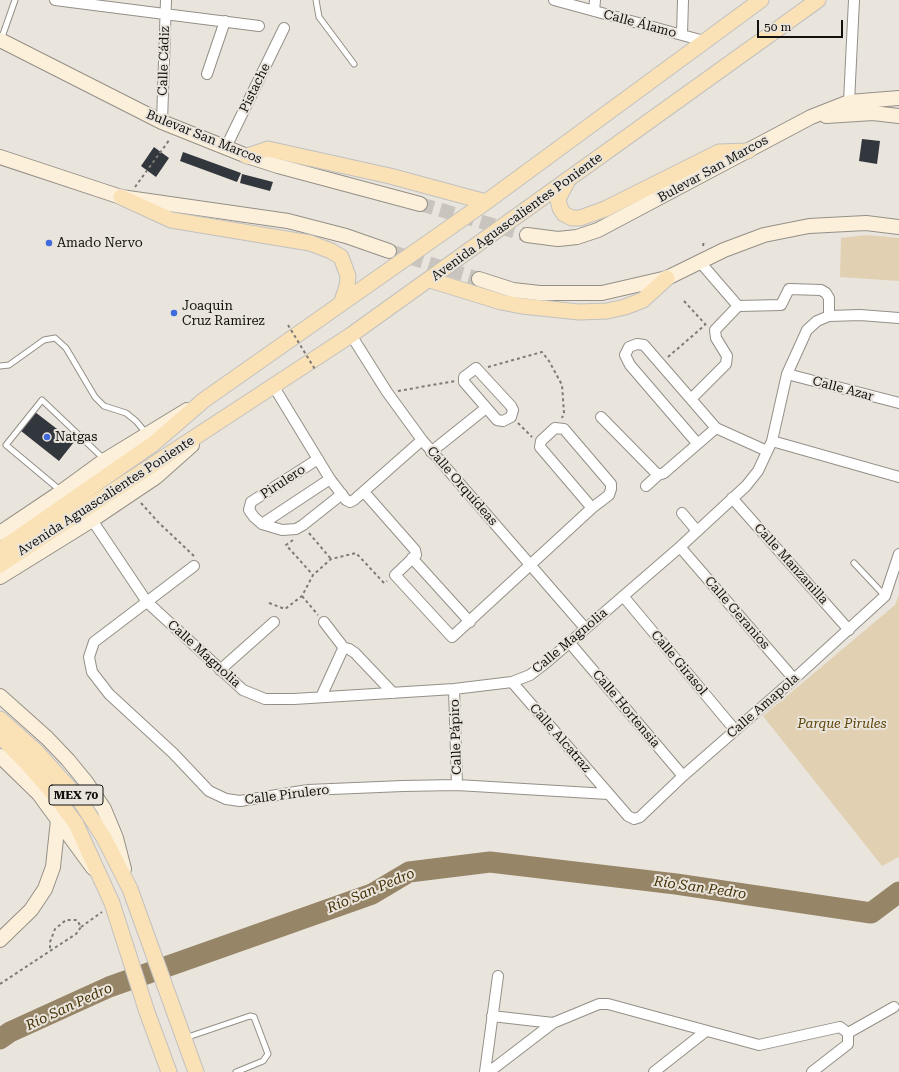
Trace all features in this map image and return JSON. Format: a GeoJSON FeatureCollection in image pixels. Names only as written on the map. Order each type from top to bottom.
{"type":"FeatureCollection","features":[{"type":"Feature","properties":{"kind":"main road","name":"Avenida Aguascalientes Poniente"},"geometry":{"type":"LineString","coordinates":[[2,559],[127,462],[153,444],[204,400],[486,202],[761,0]]}},
{"type":"Feature","properties":{"kind":"main road","name":"Avenida Aguascalientes Poniente"},"geometry":{"type":"LineString","coordinates":[[2,559],[212,427],[351,335],[430,280],[818,0]]}},
{"type":"Feature","properties":{"kind":"main road"},"geometry":{"type":"LineString","coordinates":[[247,156],[268,149],[390,176],[486,202]]}},
{"type":"Feature","properties":{"kind":"main road"},"geometry":{"type":"LineString","coordinates":[[568,181],[558,199],[560,208],[568,216],[580,218],[605,209],[719,152],[748,151]]}},
{"type":"Feature","properties":{"kind":"main road"},"geometry":{"type":"LineString","coordinates":[[121,197],[172,220],[310,243],[331,251],[341,257],[348,276],[347,286],[341,304]]}},
{"type":"Feature","properties":{"kind":"main road"},"geometry":{"type":"LineString","coordinates":[[430,280],[501,302],[579,312],[607,311],[625,308],[643,300],[668,278]]}},
{"type":"Feature","properties":{"kind":"main road","name":"MEX 70"},"geometry":{"type":"LineString","coordinates":[[0,718],[36,751],[79,799],[104,838],[130,889],[196,1072]]}},
{"type":"Feature","properties":{"kind":"main road","name":"MEX 70"},"geometry":{"type":"LineString","coordinates":[[0,736],[31,767],[76,824],[112,903],[147,1012],[169,1072]]}},
{"type":"Feature","properties":{"kind":"street"},"geometry":{"type":"LineString","coordinates":[[55,0],[259,26]]}},
{"type":"Feature","properties":{"kind":"street","name":"Calle Cádiz"},"geometry":{"type":"LineString","coordinates":[[162,122],[166,0]]}},
{"type":"Feature","properties":{"kind":"street","name":"Calle Álamo"},"geometry":{"type":"LineString","coordinates":[[554,0],[704,41]]}},
{"type":"Feature","properties":{"kind":"street"},"geometry":{"type":"LineString","coordinates":[[594,11],[595,0]]}},
{"type":"Feature","properties":{"kind":"street"},"geometry":{"type":"LineString","coordinates":[[682,34],[683,0]]}},
{"type":"Feature","properties":{"kind":"street"},"geometry":{"type":"LineString","coordinates":[[849,102],[854,0]]}},
{"type":"Feature","properties":{"kind":"street"},"geometry":{"type":"LineString","coordinates":[[207,74],[225,22]]}},
{"type":"Feature","properties":{"kind":"street","name":"Pistache"},"geometry":{"type":"LineString","coordinates":[[226,147],[284,28]]}},
{"type":"Feature","properties":{"kind":"street","name":"Bulevar San Marcos"},"geometry":{"type":"LineString","coordinates":[[1,41],[162,122],[247,156],[278,166],[420,204]]}},
{"type":"Feature","properties":{"kind":"street","name":"Bulevar San Marcos"},"geometry":{"type":"LineString","coordinates":[[527,235],[558,238],[577,237],[598,230],[811,117],[849,102],[899,98]]}},
{"type":"Feature","properties":{"kind":"street"},"geometry":{"type":"LineString","coordinates":[[811,117],[873,113],[899,116]]}},
{"type":"Feature","properties":{"kind":"street"},"geometry":{"type":"LineString","coordinates":[[0,157],[121,197],[288,221],[346,236],[389,251]]}},
{"type":"Feature","properties":{"kind":"street"},"geometry":{"type":"LineString","coordinates":[[479,279],[513,290],[540,294],[602,293],[668,278],[724,250],[764,235],[809,226],[866,223],[899,227]]}},
{"type":"Feature","properties":{"kind":"street"},"geometry":{"type":"LineString","coordinates":[[700,262],[738,306]]}},
{"type":"Feature","properties":{"kind":"street"},"geometry":{"type":"LineString","coordinates":[[691,399],[728,360],[714,334],[715,330],[738,306],[781,305],[789,289],[821,290],[830,298],[829,316]]}},
{"type":"Feature","properties":{"kind":"street","name":"Calle Magnolia"},"geometry":{"type":"LineString","coordinates":[[92,520],[147,602],[243,690],[265,699],[454,689],[512,682],[530,674],[569,642],[680,547],[746,486],[758,471],[772,441],[787,374],[807,330],[817,321],[829,316],[860,315],[899,318]]}},
{"type":"Feature","properties":{"kind":"street","name":"Calle Orquídeas"},"geometry":{"type":"LineString","coordinates":[[351,335],[387,392],[431,452],[585,628]]}},
{"type":"Feature","properties":{"kind":"street"},"geometry":{"type":"LineString","coordinates":[[697,443],[630,365],[625,355],[629,347],[637,344],[644,345],[716,428],[767,451]]}},
{"type":"Feature","properties":{"kind":"street"},"geometry":{"type":"LineString","coordinates":[[476,368],[479,370],[511,406],[513,410],[511,417],[503,421],[497,420],[463,380],[473,369],[476,368]]}},
{"type":"Feature","properties":{"kind":"street","name":"Calle Azar"},"geometry":{"type":"LineString","coordinates":[[787,374],[899,403]]}},
{"type":"Feature","properties":{"kind":"street","name":"Pirulero"},"geometry":{"type":"LineString","coordinates":[[274,387],[330,479],[342,494]]}},
{"type":"Feature","properties":{"kind":"street","name":"Avenida Aguascalientes Poniente"},"geometry":{"type":"LineString","coordinates":[[1,531],[62,492],[105,460],[146,433],[204,400]]}},
{"type":"Feature","properties":{"kind":"street"},"geometry":{"type":"LineString","coordinates":[[431,452],[486,408]]}},
{"type":"Feature","properties":{"kind":"street"},"geometry":{"type":"LineString","coordinates":[[601,417],[658,475]]}},
{"type":"Feature","properties":{"kind":"street","name":"Avenida Aguascalientes Poniente"},"geometry":{"type":"LineString","coordinates":[[0,577],[92,520],[156,477],[212,427]]}},
{"type":"Feature","properties":{"kind":"street"},"geometry":{"type":"LineString","coordinates":[[364,492],[415,550],[416,555],[395,575],[452,637],[531,566],[592,508],[609,496],[611,484],[564,428],[555,428],[540,444],[540,447],[592,508]]}},
{"type":"Feature","properties":{"kind":"street"},"geometry":{"type":"LineString","coordinates":[[646,486],[658,475],[664,473],[716,428]]}},
{"type":"Feature","properties":{"kind":"street"},"geometry":{"type":"LineString","coordinates":[[262,524],[282,530],[300,527],[342,494],[346,500],[350,502],[364,492],[422,440]]}},
{"type":"Feature","properties":{"kind":"street"},"geometry":{"type":"LineString","coordinates":[[772,441],[899,477]]}},
{"type":"Feature","properties":{"kind":"street","name":"Pirulero"},"geometry":{"type":"LineString","coordinates":[[318,459],[251,502],[249,510],[262,524],[330,479]]}},
{"type":"Feature","properties":{"kind":"street","name":"Calle Manzanilla"},"geometry":{"type":"LineString","coordinates":[[732,498],[849,630]]}},
{"type":"Feature","properties":{"kind":"street"},"geometry":{"type":"LineString","coordinates":[[682,513],[697,531]]}},
{"type":"Feature","properties":{"kind":"street","name":"Calle Geranios"},"geometry":{"type":"LineString","coordinates":[[680,547],[794,679]]}},
{"type":"Feature","properties":{"kind":"street","name":"Calle Amapola"},"geometry":{"type":"LineString","coordinates":[[608,794],[628,816],[634,819],[640,817],[683,776],[849,630],[885,596],[899,554]]}},
{"type":"Feature","properties":{"kind":"street"},"geometry":{"type":"LineString","coordinates":[[412,558],[470,622]]}},
{"type":"Feature","properties":{"kind":"street","name":"Calle Pirulero"},"geometry":{"type":"LineString","coordinates":[[195,561],[147,602],[94,642],[89,657],[92,672],[109,694],[173,754],[209,791],[226,799],[240,801],[308,790],[457,786],[608,794]]}},
{"type":"Feature","properties":{"kind":"street","name":"Calle Girasol"},"geometry":{"type":"LineString","coordinates":[[623,596],[735,730]]}},
{"type":"Feature","properties":{"kind":"street"},"geometry":{"type":"LineString","coordinates":[[220,670],[274,622]]}},
{"type":"Feature","properties":{"kind":"street"},"geometry":{"type":"LineString","coordinates":[[324,622],[344,648],[349,648],[355,653],[393,693]]}},
{"type":"Feature","properties":{"kind":"street","name":"Calle Hortensia"},"geometry":{"type":"LineString","coordinates":[[569,642],[683,776]]}},
{"type":"Feature","properties":{"kind":"street"},"geometry":{"type":"LineString","coordinates":[[321,697],[344,648]]}},
{"type":"Feature","properties":{"kind":"street","name":"Calle Alcatraz"},"geometry":{"type":"LineString","coordinates":[[512,682],[608,794]]}},
{"type":"Feature","properties":{"kind":"street","name":"Calle Pápiro"},"geometry":{"type":"LineString","coordinates":[[454,689],[457,786]]}},
{"type":"Feature","properties":{"kind":"street","name":"MEX 70"},"geometry":{"type":"LineString","coordinates":[[0,696],[47,738],[68,760],[90,788],[104,809],[116,838],[130,889]]}},
{"type":"Feature","properties":{"kind":"street","name":"MEX 70"},"geometry":{"type":"LineString","coordinates":[[0,756],[38,794],[102,881]]}},
{"type":"Feature","properties":{"kind":"street"},"geometry":{"type":"LineString","coordinates":[[0,940],[31,910],[45,889],[53,866],[58,820]]}},
{"type":"Feature","properties":{"kind":"street"},"geometry":{"type":"LineString","coordinates":[[485,1072],[498,976]]}},
{"type":"Feature","properties":{"kind":"street"},"geometry":{"type":"LineString","coordinates":[[489,1072],[553,1023],[599,1004],[608,1004],[759,1045],[840,1027],[848,1033]]}},
{"type":"Feature","properties":{"kind":"street"},"geometry":{"type":"LineString","coordinates":[[848,1033],[894,1007]]}},
{"type":"Feature","properties":{"kind":"street"},"geometry":{"type":"LineString","coordinates":[[492,1016],[553,1023]]}},
{"type":"Feature","properties":{"kind":"street"},"geometry":{"type":"LineString","coordinates":[[654,1072],[706,1031]]}},
{"type":"Feature","properties":{"kind":"street"},"geometry":{"type":"LineString","coordinates":[[812,1072],[848,1044],[848,1033]]}},
{"type":"Feature","properties":{"kind":"lane"},"geometry":{"type":"LineString","coordinates":[[1,41],[15,0]]}},
{"type":"Feature","properties":{"kind":"lane"},"geometry":{"type":"LineString","coordinates":[[316,0],[319,17],[354,64]]}},
{"type":"Feature","properties":{"kind":"lane"},"geometry":{"type":"LineString","coordinates":[[0,366],[9,365],[44,340],[55,338],[66,348],[95,397],[104,406],[126,413],[136,421],[146,433]]}},
{"type":"Feature","properties":{"kind":"lane"},"geometry":{"type":"LineString","coordinates":[[62,492],[6,445],[42,400],[105,460]]}},
{"type":"Feature","properties":{"kind":"lane"},"geometry":{"type":"LineString","coordinates":[[854,563],[885,596]]}},
{"type":"Feature","properties":{"kind":"lane"},"geometry":{"type":"LineString","coordinates":[[184,1039],[250,1016],[254,1017],[268,1054],[263,1061],[236,1072]]}},
{"type":"Feature","properties":{"kind":"path"},"geometry":{"type":"LineString","coordinates":[[146,173],[162,150]]}},
{"type":"Feature","properties":{"kind":"path"},"geometry":{"type":"LineString","coordinates":[[684,301],[714,334]]}},
{"type":"Feature","properties":{"kind":"path"},"geometry":{"type":"LineString","coordinates":[[660,363],[706,324]]}},
{"type":"Feature","properties":{"kind":"path"},"geometry":{"type":"LineString","coordinates":[[288,325],[316,371]]}},
{"type":"Feature","properties":{"kind":"path"},"geometry":{"type":"LineString","coordinates":[[479,370],[542,352],[549,361],[562,385],[564,413],[559,427]]}},
{"type":"Feature","properties":{"kind":"path"},"geometry":{"type":"LineString","coordinates":[[387,392],[463,380]]}},
{"type":"Feature","properties":{"kind":"path"},"geometry":{"type":"LineString","coordinates":[[511,417],[540,444]]}},
{"type":"Feature","properties":{"kind":"path"},"geometry":{"type":"LineString","coordinates":[[132,493],[195,561]]}},
{"type":"Feature","properties":{"kind":"path"},"geometry":{"type":"LineString","coordinates":[[313,575],[286,545],[295,538],[300,527],[331,560]]}},
{"type":"Feature","properties":{"kind":"path"},"geometry":{"type":"LineString","coordinates":[[269,603],[285,609],[302,596],[313,575],[331,560],[356,553],[384,583],[395,575]]}},
{"type":"Feature","properties":{"kind":"path"},"geometry":{"type":"LineString","coordinates":[[302,596],[324,622]]}},
{"type":"Feature","properties":{"kind":"path"},"geometry":{"type":"LineString","coordinates":[[0,984],[76,934],[81,926],[96,917],[112,903]]}},
{"type":"Feature","properties":{"kind":"path"},"geometry":{"type":"LineString","coordinates":[[50,952],[50,942],[55,929],[66,920],[77,920],[81,926]]}},
{"type":"Feature","properties":{"kind":"green space"},"geometry":{"type":"Polygon","coordinates":[[[866,235],[899,238],[899,281],[840,277],[841,238],[866,235]]]}},
{"type":"Feature","properties":{"kind":"green space","name":"Parque Pirules"},"geometry":{"type":"Polygon","coordinates":[[[899,595],[899,857],[882,866],[763,716],[895,605],[899,595]]]}},
{"type":"Feature","properties":{"kind":"building"},"geometry":{"type":"Polygon","coordinates":[[[862,139],[880,141],[877,164],[859,161],[862,139]]]}},
{"type":"Feature","properties":{"kind":"building"},"geometry":{"type":"Polygon","coordinates":[[[154,147],[169,158],[156,177],[141,166],[154,147]]]}},
{"type":"Feature","properties":{"kind":"building"},"geometry":{"type":"Polygon","coordinates":[[[183,152],[241,173],[237,182],[180,161],[183,152]]]}},
{"type":"Feature","properties":{"kind":"building"},"geometry":{"type":"Polygon","coordinates":[[[242,174],[273,182],[270,191],[240,183],[242,174]]]}},
{"type":"Feature","properties":{"kind":"building","name":"Natgas"},"geometry":{"type":"Polygon","coordinates":[[[35,412],[74,442],[59,461],[21,431],[35,412]]]}},
{"type":"Feature","properties":{"kind":"waterway","name":"Río San Pedro"},"geometry":{"type":"LineString","coordinates":[[0,1039],[10,1032],[109,987],[372,894],[409,872],[490,862],[676,884],[871,913],[899,892]]}},
{"type":"Feature","properties":{"kind":"tunnel"},"geometry":{"type":"LineString","coordinates":[[420,204],[527,235]]}},
{"type":"Feature","properties":{"kind":"tunnel"},"geometry":{"type":"LineString","coordinates":[[389,251],[479,279]]}},
{"type":"Feature","properties":{"kind":"place","name":"Amado Nervo"},"geometry":{"type":"Point","coordinates":[49,243]}},
{"type":"Feature","properties":{"kind":"place","name":"Joaquin Cruz Ramirez"},"geometry":{"type":"Point","coordinates":[174,313]}},
{"type":"Feature","properties":{"kind":"place","name":"Natgas"},"geometry":{"type":"Point","coordinates":[47,437]}}]}
